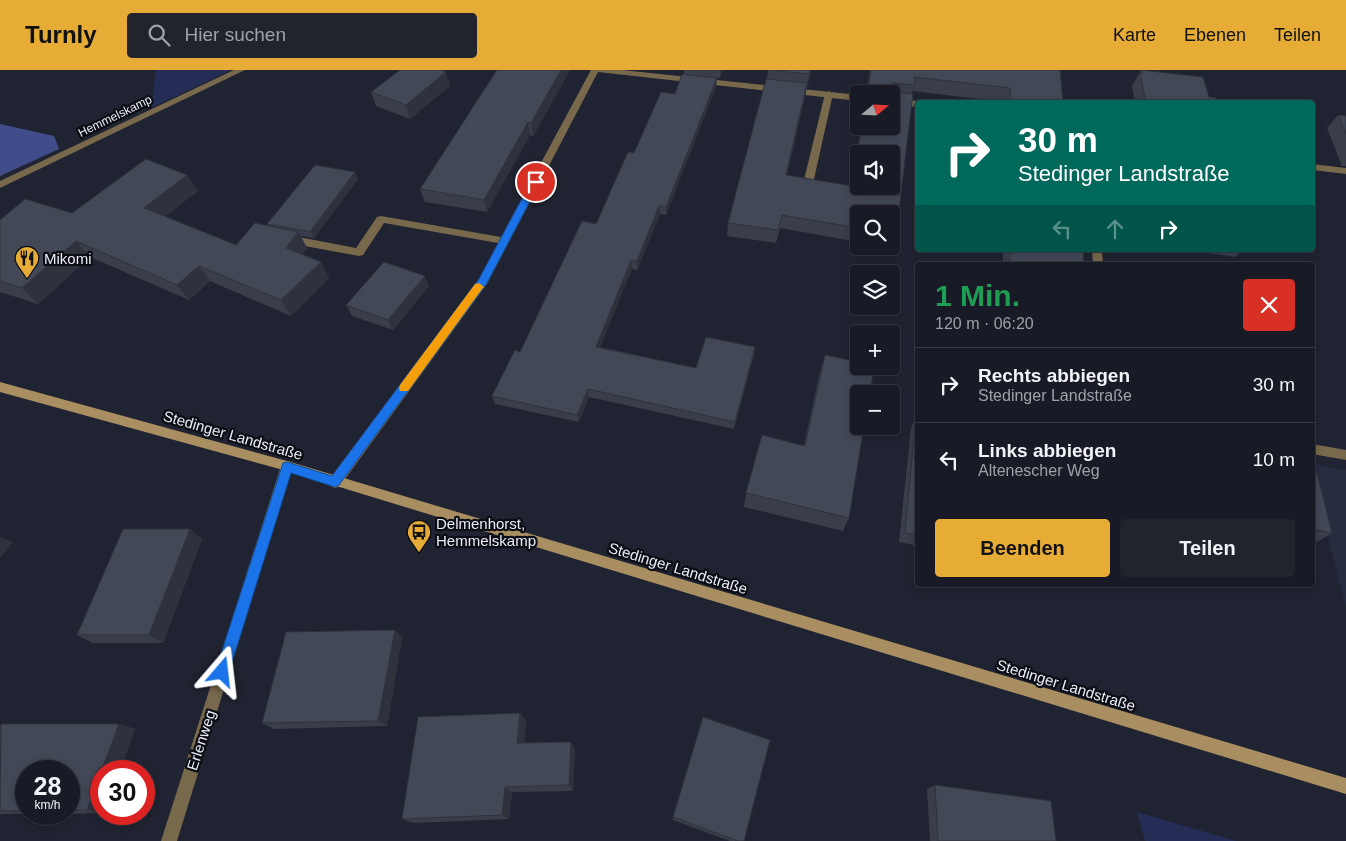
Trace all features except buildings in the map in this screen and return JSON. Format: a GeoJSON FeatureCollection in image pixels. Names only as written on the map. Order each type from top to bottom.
{"type":"FeatureCollection","features":[{"type":"Feature","properties":{"kind":"main road","name":"Stedinger Landstraße"},"geometry":{"type":"LineString","coordinates":[[0,387],[287,466],[1346,786]]}},
{"type":"Feature","properties":{"kind":"street","name":"Hemmelskamp"},"geometry":{"type":"LineString","coordinates":[[0,185],[241,70]]}},
{"type":"Feature","properties":{"kind":"street"},"geometry":{"type":"LineString","coordinates":[[335,482],[483,281],[596,70],[850,97]]}},
{"type":"Feature","properties":{"kind":"street"},"geometry":{"type":"LineString","coordinates":[[807,188],[829,94]]}},
{"type":"Feature","properties":{"kind":"street"},"geometry":{"type":"LineString","coordinates":[[900,102],[915,104]]}},
{"type":"Feature","properties":{"kind":"street"},"geometry":{"type":"LineString","coordinates":[[1315,167],[1346,171]]}},
{"type":"Feature","properties":{"kind":"street"},"geometry":{"type":"LineString","coordinates":[[276,237],[359,252],[381,219],[504,241]]}},
{"type":"Feature","properties":{"kind":"street"},"geometry":{"type":"LineString","coordinates":[[1315,450],[1346,455]]}},
{"type":"Feature","properties":{"kind":"street","name":"Erlenweg"},"geometry":{"type":"LineString","coordinates":[[169,841],[287,466]]}},
{"type":"Feature","properties":{"kind":"shaded area"},"geometry":{"type":"Polygon","coordinates":[[[156,70],[231,70],[151,108],[156,70]]]}},
{"type":"Feature","properties":{"kind":"shaded area"},"geometry":{"type":"Polygon","coordinates":[[[0,124],[54,136],[59,149],[0,176],[0,124]]]}},
{"type":"Feature","properties":{"kind":"shaded area"},"geometry":{"type":"Polygon","coordinates":[[[1315,465],[1346,470],[1346,610],[1315,485],[1315,465]]]}},
{"type":"Feature","properties":{"kind":"shaded area"},"geometry":{"type":"Polygon","coordinates":[[[1137,812],[1236,841],[1145,841],[1137,812]]]}},
{"type":"Feature","properties":{"kind":"slow traffic"},"geometry":{"type":"LineString","coordinates":[[404,388],[479,287]]}},
{"type":"Feature","properties":{"kind":"place","name":"Mikomi"},"geometry":{"type":"Point","coordinates":[27,279]}},
{"type":"Feature","properties":{"kind":"place","name":"Delmenhorst, Hemmelskamp"},"geometry":{"type":"Point","coordinates":[419,553]}},
{"type":"Feature","properties":{"kind":"route"},"geometry":{"type":"LineString","coordinates":[[222,672],[287,466],[335,482],[483,281],[536,182]]}}]}
